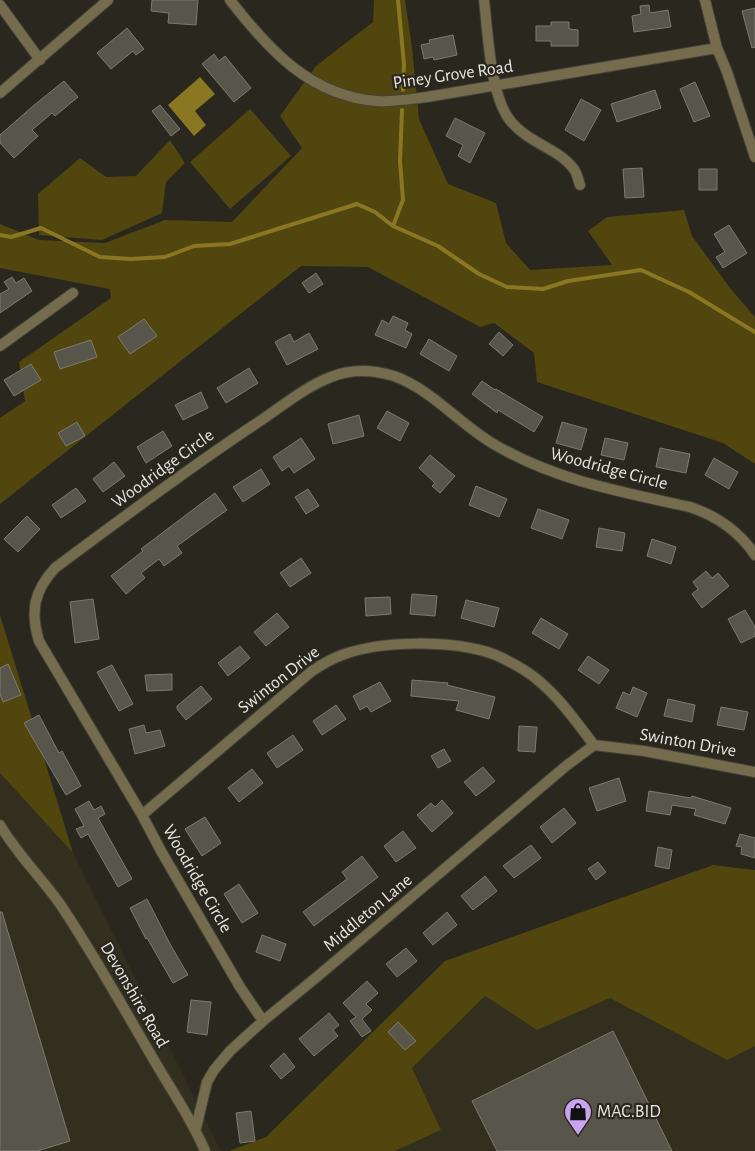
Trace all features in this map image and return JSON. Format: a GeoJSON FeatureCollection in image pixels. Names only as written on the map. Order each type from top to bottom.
{"type":"FeatureCollection","features":[{"type":"Feature","properties":{"kind":"street"},"geometry":{"type":"LineString","coordinates":[[0,94],[108,0]]}},
{"type":"Feature","properties":{"kind":"street","name":"Piney Grove Road"},"geometry":{"type":"LineString","coordinates":[[230,0],[270,48],[287,64],[306,78],[335,92],[364,100],[394,101],[495,86],[716,48]]}},
{"type":"Feature","properties":{"kind":"street"},"geometry":{"type":"LineString","coordinates":[[484,0],[495,86],[504,111],[510,121],[528,138],[568,162],[575,169],[580,185]]}},
{"type":"Feature","properties":{"kind":"street"},"geometry":{"type":"LineString","coordinates":[[706,0],[716,48],[755,157]]}},
{"type":"Feature","properties":{"kind":"street"},"geometry":{"type":"LineString","coordinates":[[0,5],[40,60]]}},
{"type":"Feature","properties":{"kind":"street"},"geometry":{"type":"LineString","coordinates":[[0,346],[73,293]]}},
{"type":"Feature","properties":{"kind":"street","name":"Woodridge Circle"},"geometry":{"type":"LineString","coordinates":[[263,1021],[240,987],[142,815],[39,641],[34,627],[36,600],[46,577],[55,568],[198,462],[316,384],[344,372],[359,371],[386,374],[407,382],[494,444],[521,460],[549,472],[589,485],[690,507],[717,518],[736,532],[755,555]]}},
{"type":"Feature","properties":{"kind":"street","name":"Swinton Drive"},"geometry":{"type":"LineString","coordinates":[[142,815],[312,671],[342,655],[376,646],[445,645],[482,651],[505,659],[524,670],[544,686],[574,718],[594,745],[644,750],[755,772]]}},
{"type":"Feature","properties":{"kind":"street","name":"Middleton Lane"},"geometry":{"type":"LineString","coordinates":[[196,1128],[207,1082],[214,1070],[230,1051],[263,1021],[566,766],[594,745]]}},
{"type":"Feature","properties":{"kind":"street","name":"Devonshire Road"},"geometry":{"type":"LineString","coordinates":[[0,825],[25,861],[47,886],[65,912],[196,1128],[205,1151]]}},
{"type":"Feature","properties":{"kind":"shaded area"},"geometry":{"type":"Polygon","coordinates":[[[374,0],[405,0],[419,119],[448,184],[496,203],[506,243],[530,270],[612,265],[588,231],[607,217],[684,210],[692,236],[730,288],[755,317],[755,464],[723,443],[537,382],[534,353],[494,323],[480,327],[368,267],[301,266],[0,504],[0,418],[25,401],[19,362],[111,298],[110,289],[0,268],[0,224],[39,240],[105,243],[165,220],[232,222],[302,148],[280,116],[316,66],[373,22],[374,0]]]}},
{"type":"Feature","properties":{"kind":"shaded area"},"geometry":{"type":"Polygon","coordinates":[[[200,77],[215,94],[195,111],[206,125],[194,136],[168,105],[200,77]]]}},
{"type":"Feature","properties":{"kind":"shaded area"},"geometry":{"type":"Polygon","coordinates":[[[250,109],[291,156],[230,209],[190,162],[250,109]]]}},
{"type":"Feature","properties":{"kind":"shaded area"},"geometry":{"type":"Polygon","coordinates":[[[170,140],[185,163],[166,182],[162,213],[102,240],[39,235],[38,194],[80,158],[106,177],[136,176],[170,140]]]}},
{"type":"Feature","properties":{"kind":"shaded area"},"geometry":{"type":"Polygon","coordinates":[[[0,615],[73,853],[0,773],[0,615]]]}},
{"type":"Feature","properties":{"kind":"shaded area"},"geometry":{"type":"Polygon","coordinates":[[[0,773],[73,853],[221,1151],[0,1151],[0,773]]]}},
{"type":"Feature","properties":{"kind":"shaded area"},"geometry":{"type":"Polygon","coordinates":[[[713,865],[755,870],[755,1046],[727,1060],[610,998],[537,1030],[485,996],[412,1068],[441,1130],[395,1151],[229,1151],[266,1137],[445,961],[713,865]]]}},
{"type":"Feature","properties":{"kind":"shaded area"},"geometry":{"type":"Polygon","coordinates":[[[485,996],[537,1030],[610,998],[727,1060],[755,1046],[755,1151],[395,1151],[441,1130],[412,1068],[485,996]]]}},
{"type":"Feature","properties":{"kind":"building"},"geometry":{"type":"Polygon","coordinates":[[[152,0],[198,0],[196,25],[168,23],[169,13],[151,11],[152,0]]]}},
{"type":"Feature","properties":{"kind":"building"},"geometry":{"type":"Polygon","coordinates":[[[649,5],[650,13],[668,10],[671,27],[634,32],[632,16],[641,14],[640,6],[649,5]]]}},
{"type":"Feature","properties":{"kind":"building"},"geometry":{"type":"Polygon","coordinates":[[[755,8],[755,47],[752,48],[742,11],[755,8]]]}},
{"type":"Feature","properties":{"kind":"building"},"geometry":{"type":"Polygon","coordinates":[[[551,22],[569,22],[569,29],[578,30],[578,46],[551,46],[551,41],[536,41],[536,26],[551,26],[551,22]]]}},
{"type":"Feature","properties":{"kind":"building"},"geometry":{"type":"Polygon","coordinates":[[[127,28],[144,49],[136,55],[133,51],[111,69],[97,53],[127,28]]]}},
{"type":"Feature","properties":{"kind":"building"},"geometry":{"type":"Polygon","coordinates":[[[453,35],[457,55],[434,60],[433,57],[424,59],[421,45],[430,43],[429,40],[453,35]]]}},
{"type":"Feature","properties":{"kind":"building"},"geometry":{"type":"Polygon","coordinates":[[[214,54],[219,61],[225,56],[251,88],[234,102],[202,64],[214,54]]]}},
{"type":"Feature","properties":{"kind":"building"},"geometry":{"type":"Polygon","coordinates":[[[64,81],[78,97],[55,116],[52,113],[32,130],[38,136],[14,158],[0,143],[0,135],[64,81]]]}},
{"type":"Feature","properties":{"kind":"building"},"geometry":{"type":"Polygon","coordinates":[[[695,82],[710,116],[694,122],[680,89],[695,82]]]}},
{"type":"Feature","properties":{"kind":"building"},"geometry":{"type":"Polygon","coordinates":[[[655,90],[661,108],[617,122],[611,104],[655,90]]]}},
{"type":"Feature","properties":{"kind":"building"},"geometry":{"type":"Polygon","coordinates":[[[581,99],[601,110],[584,141],[565,130],[581,99]]]}},
{"type":"Feature","properties":{"kind":"building"},"geometry":{"type":"Polygon","coordinates":[[[160,105],[180,129],[171,136],[152,111],[160,105]]]}},
{"type":"Feature","properties":{"kind":"building"},"geometry":{"type":"Polygon","coordinates":[[[455,118],[485,133],[470,163],[458,156],[463,145],[446,136],[455,118]]]}},
{"type":"Feature","properties":{"kind":"building"},"geometry":{"type":"Polygon","coordinates":[[[642,168],[644,197],[625,198],[623,169],[642,168]]]}},
{"type":"Feature","properties":{"kind":"building"},"geometry":{"type":"Polygon","coordinates":[[[699,169],[717,169],[717,190],[699,190],[699,169]]]}},
{"type":"Feature","properties":{"kind":"building"},"geometry":{"type":"Polygon","coordinates":[[[729,225],[747,253],[723,268],[716,257],[725,252],[714,234],[729,225]]]}},
{"type":"Feature","properties":{"kind":"building"},"geometry":{"type":"Polygon","coordinates":[[[316,273],[323,284],[309,293],[302,283],[316,273]]]}},
{"type":"Feature","properties":{"kind":"building"},"geometry":{"type":"Polygon","coordinates":[[[12,277],[16,283],[24,278],[32,291],[0,313],[0,294],[9,289],[4,282],[12,277]]]}},
{"type":"Feature","properties":{"kind":"building"},"geometry":{"type":"Polygon","coordinates":[[[393,316],[408,323],[405,330],[412,334],[406,348],[375,335],[382,320],[389,324],[393,316]]]}},
{"type":"Feature","properties":{"kind":"building"},"geometry":{"type":"Polygon","coordinates":[[[144,319],[157,336],[130,354],[118,337],[144,319]]]}},
{"type":"Feature","properties":{"kind":"building"},"geometry":{"type":"Polygon","coordinates":[[[499,332],[513,345],[503,356],[489,344],[499,332]]]}},
{"type":"Feature","properties":{"kind":"building"},"geometry":{"type":"Polygon","coordinates":[[[309,333],[318,349],[287,365],[275,342],[290,334],[294,342],[309,333]]]}},
{"type":"Feature","properties":{"kind":"building"},"geometry":{"type":"Polygon","coordinates":[[[429,339],[457,356],[449,371],[420,354],[429,339]]]}},
{"type":"Feature","properties":{"kind":"building"},"geometry":{"type":"Polygon","coordinates":[[[91,340],[97,357],[60,369],[54,352],[91,340]]]}},
{"type":"Feature","properties":{"kind":"building"},"geometry":{"type":"Polygon","coordinates":[[[31,364],[41,380],[14,396],[4,380],[31,364]]]}},
{"type":"Feature","properties":{"kind":"building"},"geometry":{"type":"Polygon","coordinates":[[[249,368],[258,383],[226,403],[217,388],[249,368]]]}},
{"type":"Feature","properties":{"kind":"building"},"geometry":{"type":"Polygon","coordinates":[[[482,381],[543,417],[534,432],[498,410],[497,413],[472,394],[482,381]]]}},
{"type":"Feature","properties":{"kind":"building"},"geometry":{"type":"Polygon","coordinates":[[[201,392],[208,408],[183,420],[175,405],[201,392]]]}},
{"type":"Feature","properties":{"kind":"building"},"geometry":{"type":"Polygon","coordinates":[[[387,411],[409,423],[400,441],[377,428],[387,411]]]}},
{"type":"Feature","properties":{"kind":"building"},"geometry":{"type":"Polygon","coordinates":[[[359,415],[364,436],[333,444],[328,424],[359,415]]]}},
{"type":"Feature","properties":{"kind":"building"},"geometry":{"type":"Polygon","coordinates":[[[77,422],[85,436],[66,446],[58,433],[77,422]]]}},
{"type":"Feature","properties":{"kind":"building"},"geometry":{"type":"Polygon","coordinates":[[[562,422],[587,429],[581,450],[556,443],[562,422]]]}},
{"type":"Feature","properties":{"kind":"building"},"geometry":{"type":"Polygon","coordinates":[[[163,431],[172,446],[146,463],[137,447],[163,431]]]}},
{"type":"Feature","properties":{"kind":"building"},"geometry":{"type":"Polygon","coordinates":[[[301,438],[315,459],[294,473],[289,466],[282,471],[273,457],[301,438]]]}},
{"type":"Feature","properties":{"kind":"building"},"geometry":{"type":"Polygon","coordinates":[[[605,438],[628,443],[624,460],[601,455],[605,438]]]}},
{"type":"Feature","properties":{"kind":"building"},"geometry":{"type":"Polygon","coordinates":[[[660,448],[690,454],[686,473],[656,467],[660,448]]]}},
{"type":"Feature","properties":{"kind":"building"},"geometry":{"type":"Polygon","coordinates":[[[430,455],[455,476],[440,493],[432,486],[435,483],[419,468],[430,455]]]}},
{"type":"Feature","properties":{"kind":"building"},"geometry":{"type":"Polygon","coordinates":[[[714,458],[738,472],[729,489],[705,475],[714,458]]]}},
{"type":"Feature","properties":{"kind":"building"},"geometry":{"type":"Polygon","coordinates":[[[114,462],[125,476],[103,492],[93,479],[114,462]]]}},
{"type":"Feature","properties":{"kind":"building"},"geometry":{"type":"Polygon","coordinates":[[[261,469],[270,484],[243,502],[233,487],[261,469]]]}},
{"type":"Feature","properties":{"kind":"building"},"geometry":{"type":"Polygon","coordinates":[[[476,486],[507,499],[499,517],[469,505],[476,486]]]}},
{"type":"Feature","properties":{"kind":"building"},"geometry":{"type":"Polygon","coordinates":[[[76,488],[86,501],[61,518],[52,505],[76,488]]]}},
{"type":"Feature","properties":{"kind":"building"},"geometry":{"type":"Polygon","coordinates":[[[308,489],[319,506],[306,514],[295,497],[308,489]]]}},
{"type":"Feature","properties":{"kind":"building"},"geometry":{"type":"Polygon","coordinates":[[[215,493],[227,510],[177,546],[182,553],[164,566],[159,559],[141,573],[145,578],[126,594],[111,576],[143,551],[141,549],[215,493]]]}},
{"type":"Feature","properties":{"kind":"building"},"geometry":{"type":"Polygon","coordinates":[[[538,509],[569,520],[562,539],[531,528],[538,509]]]}},
{"type":"Feature","properties":{"kind":"building"},"geometry":{"type":"Polygon","coordinates":[[[27,516],[40,529],[18,552],[4,539],[27,516]]]}},
{"type":"Feature","properties":{"kind":"building"},"geometry":{"type":"Polygon","coordinates":[[[599,528],[625,533],[622,551],[596,547],[599,528]]]}},
{"type":"Feature","properties":{"kind":"building"},"geometry":{"type":"Polygon","coordinates":[[[652,539],[676,547],[671,564],[647,556],[652,539]]]}},
{"type":"Feature","properties":{"kind":"building"},"geometry":{"type":"Polygon","coordinates":[[[301,558],[311,573],[290,587],[280,573],[301,558]]]}},
{"type":"Feature","properties":{"kind":"building"},"geometry":{"type":"Polygon","coordinates":[[[706,571],[712,578],[718,573],[729,586],[702,608],[692,594],[698,589],[693,582],[706,571]]]}},
{"type":"Feature","properties":{"kind":"building"},"geometry":{"type":"Polygon","coordinates":[[[412,594],[437,596],[435,616],[410,614],[412,594]]]}},
{"type":"Feature","properties":{"kind":"building"},"geometry":{"type":"Polygon","coordinates":[[[390,597],[391,614],[366,616],[365,598],[390,597]]]}},
{"type":"Feature","properties":{"kind":"building"},"geometry":{"type":"Polygon","coordinates":[[[93,599],[99,639],[75,643],[70,602],[93,599]]]}},
{"type":"Feature","properties":{"kind":"building"},"geometry":{"type":"Polygon","coordinates":[[[466,600],[499,608],[494,627],[461,618],[466,600]]]}},
{"type":"Feature","properties":{"kind":"building"},"geometry":{"type":"Polygon","coordinates":[[[745,610],[755,627],[755,636],[741,643],[728,619],[745,610]]]}},
{"type":"Feature","properties":{"kind":"building"},"geometry":{"type":"Polygon","coordinates":[[[277,613],[289,627],[266,646],[254,632],[277,613]]]}},
{"type":"Feature","properties":{"kind":"building"},"geometry":{"type":"Polygon","coordinates":[[[541,618],[568,634],[559,649],[532,633],[541,618]]]}},
{"type":"Feature","properties":{"kind":"building"},"geometry":{"type":"Polygon","coordinates":[[[240,646],[250,658],[228,676],[218,663],[240,646]]]}},
{"type":"Feature","properties":{"kind":"building"},"geometry":{"type":"Polygon","coordinates":[[[588,656],[609,670],[599,684],[578,670],[588,656]]]}},
{"type":"Feature","properties":{"kind":"building"},"geometry":{"type":"Polygon","coordinates":[[[8,664],[21,695],[3,702],[0,694],[0,668],[8,664]]]}},
{"type":"Feature","properties":{"kind":"building"},"geometry":{"type":"Polygon","coordinates":[[[112,665],[133,704],[119,711],[97,672],[112,665]]]}},
{"type":"Feature","properties":{"kind":"building"},"geometry":{"type":"Polygon","coordinates":[[[172,674],[172,690],[147,691],[145,675],[172,674]]]}},
{"type":"Feature","properties":{"kind":"building"},"geometry":{"type":"Polygon","coordinates":[[[412,680],[448,683],[447,685],[495,697],[489,719],[456,710],[459,701],[411,696],[412,680]]]}},
{"type":"Feature","properties":{"kind":"building"},"geometry":{"type":"Polygon","coordinates":[[[380,682],[391,701],[371,712],[367,706],[360,710],[353,696],[380,682]]]}},
{"type":"Feature","properties":{"kind":"building"},"geometry":{"type":"Polygon","coordinates":[[[201,686],[212,699],[186,720],[177,709],[177,706],[201,686]]]}},
{"type":"Feature","properties":{"kind":"building"},"geometry":{"type":"Polygon","coordinates":[[[633,687],[647,693],[637,717],[616,708],[623,692],[630,695],[633,687]]]}},
{"type":"Feature","properties":{"kind":"building"},"geometry":{"type":"Polygon","coordinates":[[[668,699],[695,705],[692,722],[664,716],[668,699]]]}},
{"type":"Feature","properties":{"kind":"building"},"geometry":{"type":"Polygon","coordinates":[[[336,705],[346,719],[322,735],[313,721],[336,705]]]}},
{"type":"Feature","properties":{"kind":"building"},"geometry":{"type":"Polygon","coordinates":[[[721,707],[748,712],[744,730],[717,725],[721,707]]]}},
{"type":"Feature","properties":{"kind":"building"},"geometry":{"type":"Polygon","coordinates":[[[39,715],[59,753],[62,751],[81,786],[66,795],[24,723],[39,715]]]}},
{"type":"Feature","properties":{"kind":"building"},"geometry":{"type":"Polygon","coordinates":[[[144,725],[146,733],[160,730],[165,746],[135,754],[129,729],[144,725]]]}},
{"type":"Feature","properties":{"kind":"building"},"geometry":{"type":"Polygon","coordinates":[[[519,726],[537,727],[535,752],[518,751],[519,726]]]}},
{"type":"Feature","properties":{"kind":"building"},"geometry":{"type":"Polygon","coordinates":[[[293,735],[303,750],[277,768],[267,753],[293,735]]]}},
{"type":"Feature","properties":{"kind":"building"},"geometry":{"type":"Polygon","coordinates":[[[444,749],[451,761],[438,768],[431,756],[444,749]]]}},
{"type":"Feature","properties":{"kind":"building"},"geometry":{"type":"Polygon","coordinates":[[[483,767],[495,781],[476,796],[464,782],[483,767]]]}},
{"type":"Feature","properties":{"kind":"building"},"geometry":{"type":"Polygon","coordinates":[[[252,769],[263,783],[239,802],[228,788],[252,769]]]}},
{"type":"Feature","properties":{"kind":"building"},"geometry":{"type":"Polygon","coordinates":[[[619,778],[626,801],[597,811],[589,788],[619,778]]]}},
{"type":"Feature","properties":{"kind":"building"},"geometry":{"type":"Polygon","coordinates":[[[649,791],[691,798],[692,796],[731,808],[725,824],[694,815],[696,809],[672,805],[670,815],[646,811],[649,791]]]}},
{"type":"Feature","properties":{"kind":"building"},"geometry":{"type":"Polygon","coordinates":[[[442,800],[453,813],[432,832],[417,815],[431,803],[435,807],[442,800]]]}},
{"type":"Feature","properties":{"kind":"building"},"geometry":{"type":"Polygon","coordinates":[[[89,801],[94,810],[101,806],[105,814],[98,818],[132,879],[118,887],[88,834],[81,838],[76,829],[84,826],[75,809],[89,801]]]}},
{"type":"Feature","properties":{"kind":"building"},"geometry":{"type":"Polygon","coordinates":[[[564,808],[576,823],[552,843],[540,827],[564,808]]]}},
{"type":"Feature","properties":{"kind":"building"},"geometry":{"type":"Polygon","coordinates":[[[205,817],[221,843],[202,856],[185,829],[205,817]]]}},
{"type":"Feature","properties":{"kind":"building"},"geometry":{"type":"Polygon","coordinates":[[[403,831],[416,848],[396,862],[384,846],[403,831]]]}},
{"type":"Feature","properties":{"kind":"building"},"geometry":{"type":"Polygon","coordinates":[[[740,834],[755,838],[755,858],[741,854],[742,847],[736,846],[740,834]]]}},
{"type":"Feature","properties":{"kind":"building"},"geometry":{"type":"Polygon","coordinates":[[[531,845],[541,858],[514,878],[503,866],[531,845]]]}},
{"type":"Feature","properties":{"kind":"building"},"geometry":{"type":"Polygon","coordinates":[[[658,847],[672,850],[669,869],[655,866],[658,847]]]}},
{"type":"Feature","properties":{"kind":"building"},"geometry":{"type":"Polygon","coordinates":[[[362,856],[378,877],[314,926],[303,912],[347,879],[342,872],[362,856]]]}},
{"type":"Feature","properties":{"kind":"building"},"geometry":{"type":"Polygon","coordinates":[[[598,862],[606,872],[596,880],[588,869],[598,862]]]}},
{"type":"Feature","properties":{"kind":"building"},"geometry":{"type":"Polygon","coordinates":[[[485,876],[497,891],[473,910],[461,896],[485,876]]]}},
{"type":"Feature","properties":{"kind":"building"},"geometry":{"type":"Polygon","coordinates":[[[239,884],[258,913],[242,923],[224,894],[239,884]]]}},
{"type":"Feature","properties":{"kind":"building"},"geometry":{"type":"Polygon","coordinates":[[[147,899],[188,975],[173,983],[146,939],[130,908],[147,899]]]}},
{"type":"Feature","properties":{"kind":"building"},"geometry":{"type":"Polygon","coordinates":[[[0,912],[2,912],[70,1141],[37,1151],[0,1151],[0,912]]]}},
{"type":"Feature","properties":{"kind":"building"},"geometry":{"type":"Polygon","coordinates":[[[447,912],[457,925],[433,945],[423,933],[447,912]]]}},
{"type":"Feature","properties":{"kind":"building"},"geometry":{"type":"Polygon","coordinates":[[[262,935],[286,944],[280,961],[256,952],[262,935]]]}},
{"type":"Feature","properties":{"kind":"building"},"geometry":{"type":"Polygon","coordinates":[[[406,948],[417,961],[397,977],[386,964],[406,948]]]}},
{"type":"Feature","properties":{"kind":"building"},"geometry":{"type":"Polygon","coordinates":[[[367,981],[378,993],[366,1004],[372,1010],[362,1019],[371,1031],[362,1037],[350,1021],[356,1017],[343,1003],[367,981]]]}},
{"type":"Feature","properties":{"kind":"building"},"geometry":{"type":"Polygon","coordinates":[[[191,1000],[211,1002],[207,1035],[187,1032],[191,1000]]]}},
{"type":"Feature","properties":{"kind":"building"},"geometry":{"type":"Polygon","coordinates":[[[329,1013],[339,1025],[333,1030],[338,1036],[314,1056],[299,1039],[329,1013]]]}},
{"type":"Feature","properties":{"kind":"building"},"geometry":{"type":"Polygon","coordinates":[[[398,1022],[416,1041],[405,1050],[388,1032],[398,1022]]]}},
{"type":"Feature","properties":{"kind":"building"},"geometry":{"type":"Polygon","coordinates":[[[613,1031],[672,1151],[497,1151],[472,1101],[613,1031]]]}},
{"type":"Feature","properties":{"kind":"building"},"geometry":{"type":"Polygon","coordinates":[[[284,1053],[295,1067],[281,1079],[270,1066],[284,1053]]]}},
{"type":"Feature","properties":{"kind":"building"},"geometry":{"type":"Polygon","coordinates":[[[251,1111],[255,1141],[240,1143],[236,1113],[251,1111]]]}},
{"type":"Feature","properties":{"kind":"waterway"},"geometry":{"type":"LineString","coordinates":[[398,0],[404,64],[403,90]]}},
{"type":"Feature","properties":{"kind":"waterway"},"geometry":{"type":"LineString","coordinates":[[393,226],[403,200],[400,161],[402,110]]}},
{"type":"Feature","properties":{"kind":"waterway"},"geometry":{"type":"LineString","coordinates":[[0,235],[11,237],[41,228],[100,257],[131,259],[165,257],[194,246],[230,244],[357,204],[375,212],[393,226],[438,246],[479,274],[507,287],[543,289],[568,281],[641,270],[689,292],[755,332]]}},
{"type":"Feature","properties":{"kind":"place","name":"MAC.BID"},"geometry":{"type":"Point","coordinates":[578,1136]}}]}
